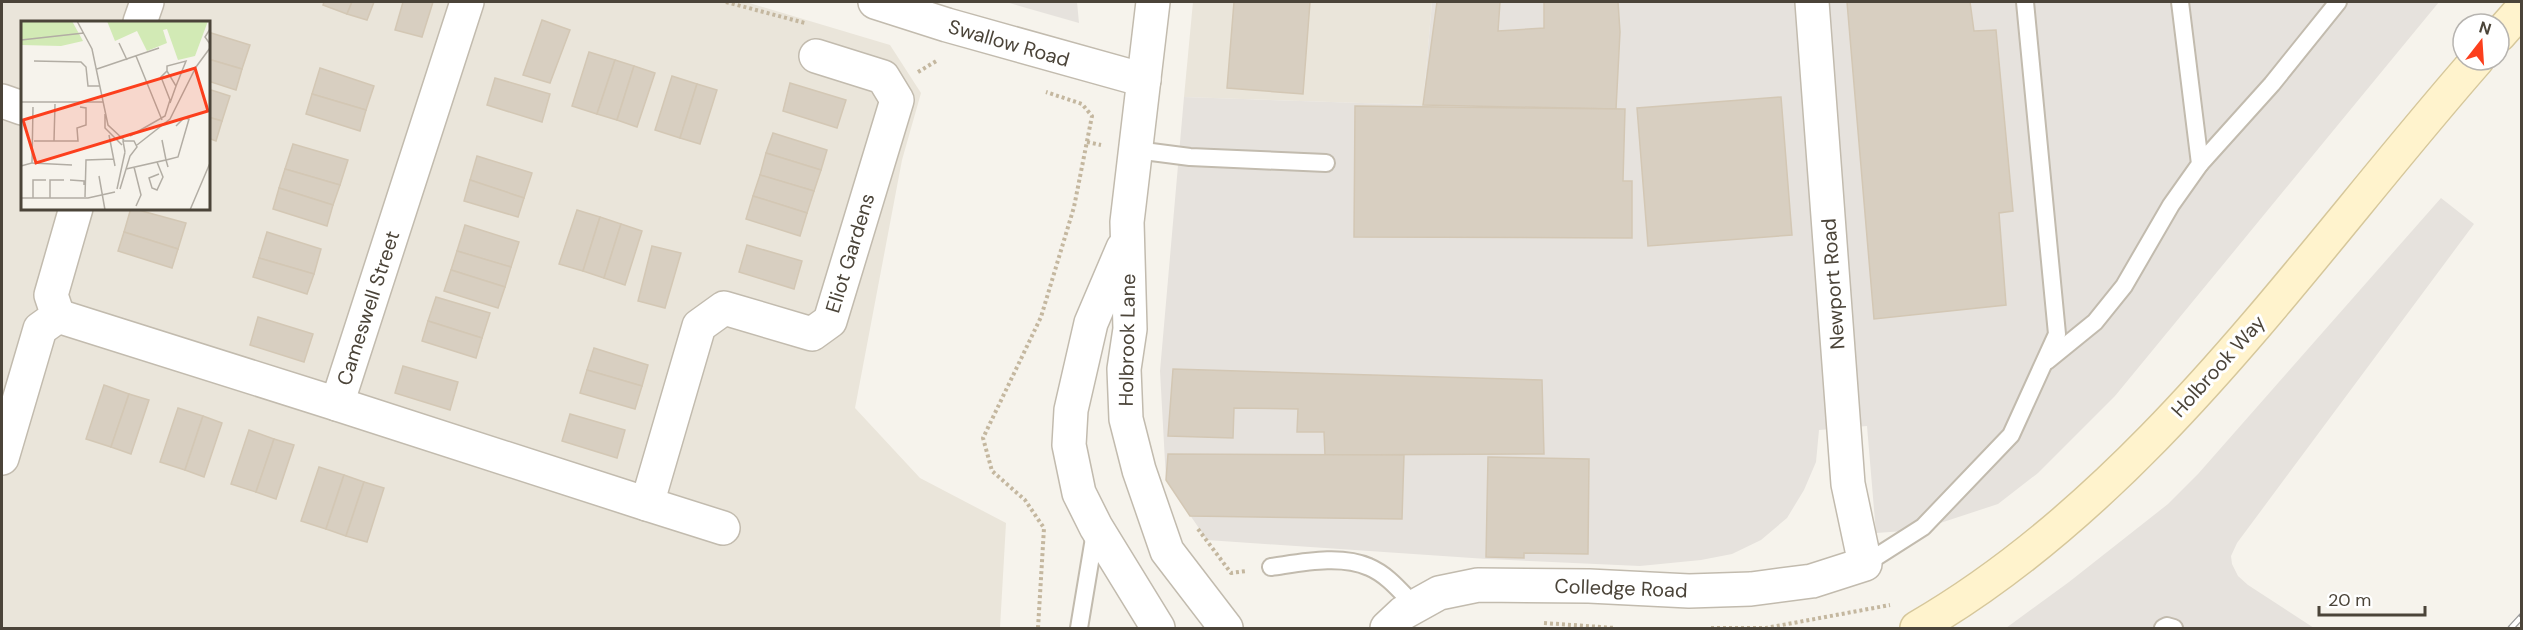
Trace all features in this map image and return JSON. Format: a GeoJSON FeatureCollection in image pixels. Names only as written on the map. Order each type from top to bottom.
{"type":"FeatureCollection","features":[{"type":"Feature","properties":{"kind":"main road"},"geometry":{"type":"LineString","coordinates":[[2511,21],[2522,9]]}},
{"type":"Feature","properties":{"kind":"main road","name":"Holbrook Way"},"geometry":{"type":"LineString","coordinates":[[1917,628],[1980,588],[2035,545],[2140,452],[2233,351],[2467,72]]}},
{"type":"Feature","properties":{"kind":"street"},"geometry":{"type":"LineString","coordinates":[[140,21],[147,2]]}},
{"type":"Feature","properties":{"kind":"street","name":"Cameswell Street"},"geometry":{"type":"LineString","coordinates":[[58,316],[338,404],[467,2]]}},
{"type":"Feature","properties":{"kind":"street","name":"Swallow Road"},"geometry":{"type":"LineString","coordinates":[[875,2],[947,25],[1144,80]]}},
{"type":"Feature","properties":{"kind":"street","name":"Holbrook Lane"},"geometry":{"type":"LineString","coordinates":[[1153,2],[1126,222],[1130,329],[1124,369],[1125,409],[1134,449],[1167,551],[1226,628]]}},
{"type":"Feature","properties":{"kind":"street","name":"Newport Road"},"geometry":{"type":"LineString","coordinates":[[1812,2],[1848,484],[1865,564]]}},
{"type":"Feature","properties":{"kind":"street","name":"Eliot Gardens"},"geometry":{"type":"LineString","coordinates":[[647,504],[699,326],[724,308],[812,334],[830,321],[897,100],[883,77],[816,41]]}},
{"type":"Feature","properties":{"kind":"street"},"geometry":{"type":"LineString","coordinates":[[2,101],[21,108]]}},
{"type":"Feature","properties":{"kind":"street"},"geometry":{"type":"LineString","coordinates":[[2,458],[40,329],[58,316],[51,295],[75,210]]}},
{"type":"Feature","properties":{"kind":"street","name":"Holbrook Lane"},"geometry":{"type":"LineString","coordinates":[[1126,242],[1091,323],[1071,410],[1069,445],[1079,493],[1096,527],[1158,628]]}},
{"type":"Feature","properties":{"kind":"street"},"geometry":{"type":"LineString","coordinates":[[338,404],[723,528]]}},
{"type":"Feature","properties":{"kind":"street","name":"Colledge Road"},"geometry":{"type":"LineString","coordinates":[[1387,628],[1403,613],[1439,593],[1478,585],[1589,585],[1689,591],[1751,589],[1812,581],[1865,564]]}},
{"type":"Feature","properties":{"kind":"lane"},"geometry":{"type":"LineString","coordinates":[[1865,564],[1923,527],[2011,435],[2057,334],[2025,2]]}},
{"type":"Feature","properties":{"kind":"lane"},"geometry":{"type":"LineString","coordinates":[[2180,2],[2200,164]]}},
{"type":"Feature","properties":{"kind":"lane"},"geometry":{"type":"LineString","coordinates":[[2043,364],[2096,322],[2124,286],[2171,205],[2200,164],[2272,84],[2338,2]]}},
{"type":"Feature","properties":{"kind":"lane"},"geometry":{"type":"LineString","coordinates":[[1136,150],[1190,157],[1326,163]]}},
{"type":"Feature","properties":{"kind":"lane"},"geometry":{"type":"LineString","coordinates":[[1079,628],[1096,527]]}},
{"type":"Feature","properties":{"kind":"lane"},"geometry":{"type":"LineString","coordinates":[[1271,567],[1341,561],[1368,566],[1390,580],[1415,606]]}},
{"type":"Feature","properties":{"kind":"lane"},"geometry":{"type":"LineString","coordinates":[[2163,628],[2167,626],[2174,628]]}},
{"type":"Feature","properties":{"kind":"path"},"geometry":{"type":"LineString","coordinates":[[726,2],[816,41]]}},
{"type":"Feature","properties":{"kind":"path"},"geometry":{"type":"LineString","coordinates":[[927,57],[949,63]]}},
{"type":"Feature","properties":{"kind":"path"},"geometry":{"type":"LineString","coordinates":[[1038,89],[1082,104],[1092,116],[1074,207],[1041,317],[983,438],[992,471],[1025,500],[1044,528],[1038,628]]}},
{"type":"Feature","properties":{"kind":"path"},"geometry":{"type":"LineString","coordinates":[[1200,530],[1231,573],[1271,567]]}},
{"type":"Feature","properties":{"kind":"path"},"geometry":{"type":"LineString","coordinates":[[1711,628],[1766,627],[1896,604]]}},
{"type":"Feature","properties":{"kind":"shaded area"},"geometry":{"type":"Polygon","coordinates":[[[2,2],[746,2],[890,45],[921,93],[902,160],[855,408],[920,478],[1006,523],[1000,628],[2,628],[2,2]]]}},
{"type":"Feature","properties":{"kind":"shaded area"},"geometry":{"type":"Polygon","coordinates":[[[1006,2],[1077,2],[1079,23],[1006,2]]]}},
{"type":"Feature","properties":{"kind":"shaded area"},"geometry":{"type":"Polygon","coordinates":[[[1193,2],[1432,2],[1423,105],[1184,97],[1193,2]]]}},
{"type":"Feature","properties":{"kind":"shaded area"},"geometry":{"type":"Polygon","coordinates":[[[1432,2],[2439,2],[2115,396],[2038,473],[1998,504],[1919,530],[1876,533],[1867,426],[1819,430],[1816,462],[1804,490],[1787,518],[1761,540],[1732,554],[1701,560],[1640,566],[1487,559],[1207,540],[1166,480],[1160,371],[1184,97],[1423,105],[1432,2]]]}},
{"type":"Feature","properties":{"kind":"shaded area"},"geometry":{"type":"Polygon","coordinates":[[[2441,198],[2474,224],[2237,543],[2231,556],[2238,576],[2248,585],[2314,628],[2006,628],[2168,504],[2198,474],[2441,198]]]}},
{"type":"Feature","properties":{"kind":"building"},"geometry":{"type":"Polygon","coordinates":[[[324,2],[352,2],[347,14],[323,5],[324,2]]]}},
{"type":"Feature","properties":{"kind":"building"},"geometry":{"type":"Polygon","coordinates":[[[352,2],[374,2],[367,20],[347,14],[352,2]]]}},
{"type":"Feature","properties":{"kind":"building"},"geometry":{"type":"Polygon","coordinates":[[[403,2],[433,2],[422,37],[395,30],[403,2]]]}},
{"type":"Feature","properties":{"kind":"building"},"geometry":{"type":"Polygon","coordinates":[[[1234,2],[1310,2],[1303,94],[1227,88],[1234,2]]]}},
{"type":"Feature","properties":{"kind":"building"},"geometry":{"type":"Polygon","coordinates":[[[1437,2],[1500,2],[1498,31],[1544,28],[1544,2],[1618,2],[1620,32],[1616,109],[1423,105],[1437,2]]]}},
{"type":"Feature","properties":{"kind":"building"},"geometry":{"type":"Polygon","coordinates":[[[1847,2],[1970,2],[1974,31],[1996,30],[2013,211],[1999,213],[2006,305],[1874,319],[1847,2]]]}},
{"type":"Feature","properties":{"kind":"building"},"geometry":{"type":"Polygon","coordinates":[[[542,20],[570,30],[550,83],[523,75],[542,20]]]}},
{"type":"Feature","properties":{"kind":"building"},"geometry":{"type":"Polygon","coordinates":[[[210,33],[250,45],[242,69],[210,60],[210,33]]]}},
{"type":"Feature","properties":{"kind":"building"},"geometry":{"type":"Polygon","coordinates":[[[589,52],[615,60],[597,114],[572,106],[589,52]]]}},
{"type":"Feature","properties":{"kind":"building"},"geometry":{"type":"Polygon","coordinates":[[[210,60],[242,69],[236,90],[210,82],[210,60]]]}},
{"type":"Feature","properties":{"kind":"building"},"geometry":{"type":"Polygon","coordinates":[[[615,60],[634,66],[617,120],[597,114],[615,60]]]}},
{"type":"Feature","properties":{"kind":"building"},"geometry":{"type":"Polygon","coordinates":[[[634,66],[655,73],[637,127],[617,120],[634,66]]]}},
{"type":"Feature","properties":{"kind":"building"},"geometry":{"type":"Polygon","coordinates":[[[320,68],[374,86],[366,110],[312,94],[320,68]]]}},
{"type":"Feature","properties":{"kind":"building"},"geometry":{"type":"Polygon","coordinates":[[[672,76],[697,84],[680,138],[655,130],[672,76]]]}},
{"type":"Feature","properties":{"kind":"building"},"geometry":{"type":"Polygon","coordinates":[[[495,78],[550,94],[542,122],[487,105],[495,78]]]}},
{"type":"Feature","properties":{"kind":"building"},"geometry":{"type":"Polygon","coordinates":[[[790,83],[846,100],[837,128],[783,111],[790,83]]]}},
{"type":"Feature","properties":{"kind":"building"},"geometry":{"type":"Polygon","coordinates":[[[697,84],[717,90],[700,144],[680,138],[697,84]]]}},
{"type":"Feature","properties":{"kind":"building"},"geometry":{"type":"Polygon","coordinates":[[[210,90],[230,96],[222,121],[210,118],[210,90]]]}},
{"type":"Feature","properties":{"kind":"building"},"geometry":{"type":"Polygon","coordinates":[[[312,94],[366,110],[360,131],[306,114],[312,94]]]}},
{"type":"Feature","properties":{"kind":"building"},"geometry":{"type":"Polygon","coordinates":[[[1781,97],[1792,235],[1648,246],[1637,108],[1781,97]]]}},
{"type":"Feature","properties":{"kind":"building"},"geometry":{"type":"Polygon","coordinates":[[[1355,106],[1625,109],[1623,181],[1632,181],[1632,238],[1354,237],[1355,106]]]}},
{"type":"Feature","properties":{"kind":"building"},"geometry":{"type":"Polygon","coordinates":[[[210,118],[222,121],[216,141],[210,139],[210,118]]]}},
{"type":"Feature","properties":{"kind":"building"},"geometry":{"type":"Polygon","coordinates":[[[773,133],[827,150],[821,170],[766,153],[773,133]]]}},
{"type":"Feature","properties":{"kind":"building"},"geometry":{"type":"Polygon","coordinates":[[[293,144],[348,160],[340,185],[285,169],[293,144]]]}},
{"type":"Feature","properties":{"kind":"building"},"geometry":{"type":"Polygon","coordinates":[[[766,153],[821,170],[814,191],[760,175],[766,153]]]}},
{"type":"Feature","properties":{"kind":"building"},"geometry":{"type":"Polygon","coordinates":[[[477,156],[532,173],[524,198],[470,180],[477,156]]]}},
{"type":"Feature","properties":{"kind":"building"},"geometry":{"type":"Polygon","coordinates":[[[285,169],[340,185],[333,205],[279,188],[285,169]]]}},
{"type":"Feature","properties":{"kind":"building"},"geometry":{"type":"Polygon","coordinates":[[[760,175],[814,191],[807,213],[753,196],[760,175]]]}},
{"type":"Feature","properties":{"kind":"building"},"geometry":{"type":"Polygon","coordinates":[[[470,180],[524,198],[518,217],[464,201],[470,180]]]}},
{"type":"Feature","properties":{"kind":"building"},"geometry":{"type":"Polygon","coordinates":[[[279,188],[333,205],[327,226],[273,209],[279,188]]]}},
{"type":"Feature","properties":{"kind":"building"},"geometry":{"type":"Polygon","coordinates":[[[753,196],[807,213],[800,236],[746,219],[753,196]]]}},
{"type":"Feature","properties":{"kind":"building"},"geometry":{"type":"Polygon","coordinates":[[[130,210],[138,210],[186,223],[178,249],[124,232],[130,210]]]}},
{"type":"Feature","properties":{"kind":"building"},"geometry":{"type":"Polygon","coordinates":[[[577,210],[600,217],[583,271],[559,264],[577,210]]]}},
{"type":"Feature","properties":{"kind":"building"},"geometry":{"type":"Polygon","coordinates":[[[600,217],[621,224],[604,278],[583,271],[600,217]]]}},
{"type":"Feature","properties":{"kind":"building"},"geometry":{"type":"Polygon","coordinates":[[[621,224],[642,231],[625,285],[604,278],[621,224]]]}},
{"type":"Feature","properties":{"kind":"building"},"geometry":{"type":"Polygon","coordinates":[[[465,225],[519,242],[511,267],[457,251],[465,225]]]}},
{"type":"Feature","properties":{"kind":"building"},"geometry":{"type":"Polygon","coordinates":[[[124,232],[178,249],[172,268],[118,251],[124,232]]]}},
{"type":"Feature","properties":{"kind":"building"},"geometry":{"type":"Polygon","coordinates":[[[267,232],[321,249],[314,274],[259,258],[267,232]]]}},
{"type":"Feature","properties":{"kind":"building"},"geometry":{"type":"Polygon","coordinates":[[[747,245],[802,261],[794,289],[739,272],[747,245]]]}},
{"type":"Feature","properties":{"kind":"building"},"geometry":{"type":"Polygon","coordinates":[[[652,246],[681,253],[665,308],[638,301],[652,246]]]}},
{"type":"Feature","properties":{"kind":"building"},"geometry":{"type":"Polygon","coordinates":[[[457,251],[511,267],[505,287],[451,270],[457,251]]]}},
{"type":"Feature","properties":{"kind":"building"},"geometry":{"type":"Polygon","coordinates":[[[259,258],[314,274],[307,294],[253,277],[259,258]]]}},
{"type":"Feature","properties":{"kind":"building"},"geometry":{"type":"Polygon","coordinates":[[[451,270],[505,287],[498,308],[444,291],[451,270]]]}},
{"type":"Feature","properties":{"kind":"building"},"geometry":{"type":"Polygon","coordinates":[[[436,297],[490,313],[482,338],[428,321],[436,297]]]}},
{"type":"Feature","properties":{"kind":"building"},"geometry":{"type":"Polygon","coordinates":[[[258,317],[313,334],[304,362],[250,345],[258,317]]]}},
{"type":"Feature","properties":{"kind":"building"},"geometry":{"type":"Polygon","coordinates":[[[428,321],[482,338],[476,358],[422,341],[428,321]]]}},
{"type":"Feature","properties":{"kind":"building"},"geometry":{"type":"Polygon","coordinates":[[[594,348],[648,365],[642,386],[587,370],[594,348]]]}},
{"type":"Feature","properties":{"kind":"building"},"geometry":{"type":"Polygon","coordinates":[[[403,366],[458,382],[450,410],[395,393],[403,366]]]}},
{"type":"Feature","properties":{"kind":"building"},"geometry":{"type":"Polygon","coordinates":[[[1173,369],[1542,380],[1544,454],[1325,455],[1324,432],[1297,432],[1298,409],[1234,408],[1233,438],[1168,436],[1173,369]]]}},
{"type":"Feature","properties":{"kind":"building"},"geometry":{"type":"Polygon","coordinates":[[[587,370],[642,386],[635,409],[580,393],[587,370]]]}},
{"type":"Feature","properties":{"kind":"building"},"geometry":{"type":"Polygon","coordinates":[[[104,385],[129,394],[111,447],[86,439],[104,385]]]}},
{"type":"Feature","properties":{"kind":"building"},"geometry":{"type":"Polygon","coordinates":[[[129,394],[149,400],[131,454],[111,447],[129,394]]]}},
{"type":"Feature","properties":{"kind":"building"},"geometry":{"type":"Polygon","coordinates":[[[178,408],[203,416],[185,470],[160,462],[178,408]]]}},
{"type":"Feature","properties":{"kind":"building"},"geometry":{"type":"Polygon","coordinates":[[[570,414],[625,430],[617,458],[562,441],[570,414]]]}},
{"type":"Feature","properties":{"kind":"building"},"geometry":{"type":"Polygon","coordinates":[[[203,416],[222,423],[204,477],[185,470],[203,416]]]}},
{"type":"Feature","properties":{"kind":"building"},"geometry":{"type":"Polygon","coordinates":[[[249,430],[274,439],[256,492],[231,484],[249,430]]]}},
{"type":"Feature","properties":{"kind":"building"},"geometry":{"type":"Polygon","coordinates":[[[274,439],[294,445],[276,499],[256,492],[274,439]]]}},
{"type":"Feature","properties":{"kind":"building"},"geometry":{"type":"Polygon","coordinates":[[[1168,454],[1404,455],[1402,519],[1190,516],[1166,480],[1168,454]]]}},
{"type":"Feature","properties":{"kind":"building"},"geometry":{"type":"Polygon","coordinates":[[[1488,457],[1589,459],[1588,554],[1524,553],[1524,558],[1486,557],[1488,457]]]}},
{"type":"Feature","properties":{"kind":"building"},"geometry":{"type":"Polygon","coordinates":[[[319,467],[344,475],[326,529],[301,521],[319,467]]]}},
{"type":"Feature","properties":{"kind":"building"},"geometry":{"type":"Polygon","coordinates":[[[344,475],[364,482],[346,536],[326,529],[344,475]]]}},
{"type":"Feature","properties":{"kind":"building"},"geometry":{"type":"Polygon","coordinates":[[[364,482],[384,488],[367,542],[346,536],[364,482]]]}},
{"type":"Feature","properties":{"kind":"railway"},"geometry":{"type":"LineString","coordinates":[[2511,628],[2522,616]]}}]}
